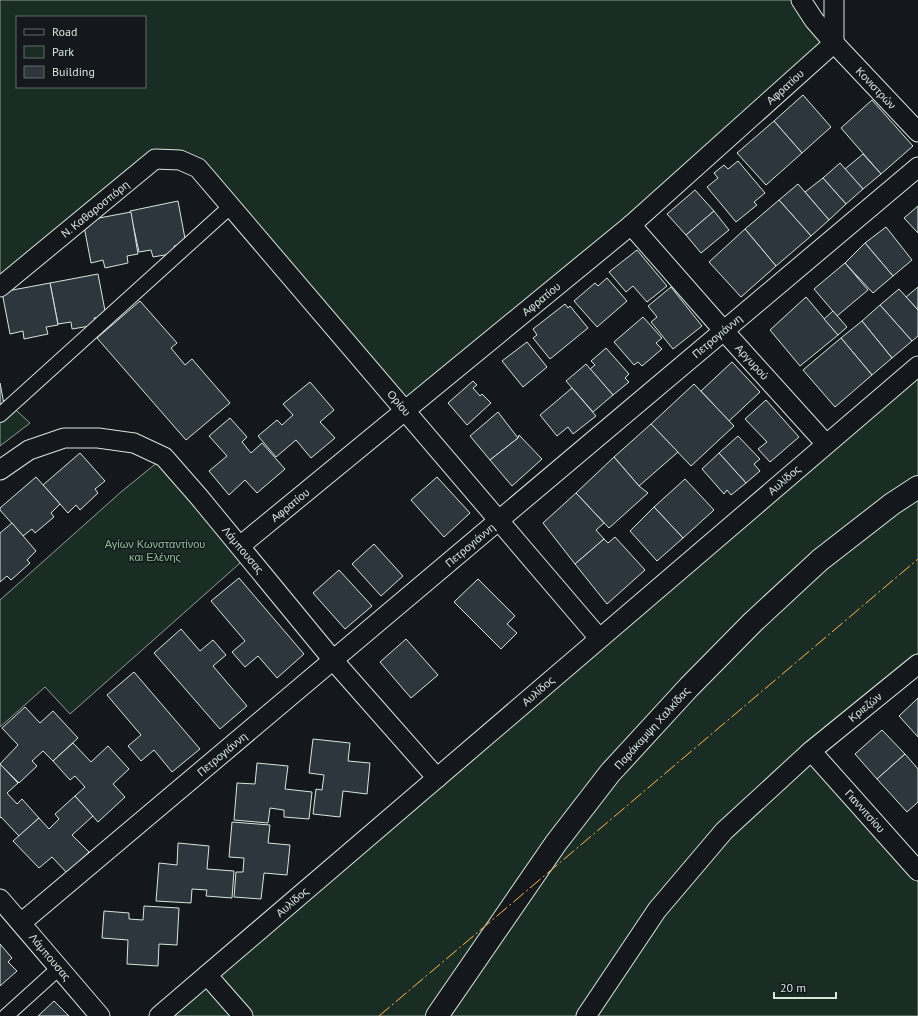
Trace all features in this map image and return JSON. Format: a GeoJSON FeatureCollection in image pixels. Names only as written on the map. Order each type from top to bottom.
{"type":"FeatureCollection","features":[{"type":"Feature","properties":{"kind":"main road","name":"Παράκαμψη Χαλκίδας"},"geometry":{"type":"LineString","coordinates":[[437,1016],[556,843],[616,767],[689,687],[753,622],[820,560],[892,504],[918,487]]}},
{"type":"Feature","properties":{"kind":"street","name":"Κονιστρών"},"geometry":{"type":"LineString","coordinates":[[801,0],[814,20],[834,43],[918,132]]}},
{"type":"Feature","properties":{"kind":"street"},"geometry":{"type":"LineString","coordinates":[[834,0],[834,43]]}},
{"type":"Feature","properties":{"kind":"street","name":"Αφρατίου"},"geometry":{"type":"LineString","coordinates":[[240,546],[631,225],[834,43]]}},
{"type":"Feature","properties":{"kind":"street","name":"Ν. Καθαροσπόρη"},"geometry":{"type":"LineString","coordinates":[[0,287],[156,159],[180,160],[198,168]]}},
{"type":"Feature","properties":{"kind":"street","name":"Πετρογιάννη"},"geometry":{"type":"LineString","coordinates":[[21,923],[918,167]]}},
{"type":"Feature","properties":{"kind":"street","name":"Ορίου"},"geometry":{"type":"LineString","coordinates":[[198,168],[600,638]]}},
{"type":"Feature","properties":{"kind":"street"},"geometry":{"type":"LineString","coordinates":[[0,415],[232,206]]}},
{"type":"Feature","properties":{"kind":"street","name":"Αργυρού"},"geometry":{"type":"LineString","coordinates":[[631,225],[826,444]]}},
{"type":"Feature","properties":{"kind":"street","name":"Αυλίδος"},"geometry":{"type":"LineString","coordinates":[[159,1016],[918,366]]}},
{"type":"Feature","properties":{"kind":"street","name":"Λάμπουσας"},"geometry":{"type":"LineString","coordinates":[[0,470],[30,450],[64,438],[98,438],[134,443],[164,456],[334,660],[437,778]]}},
{"type":"Feature","properties":{"kind":"street","name":"Κριεζών"},"geometry":{"type":"LineString","coordinates":[[586,1016],[657,910],[724,830],[811,751],[918,664]]}},
{"type":"Feature","properties":{"kind":"street","name":"Γιαννιτσίου"},"geometry":{"type":"LineString","coordinates":[[811,751],[918,871]]}},
{"type":"Feature","properties":{"kind":"street","name":"Λάμπουσας"},"geometry":{"type":"LineString","coordinates":[[0,899],[100,1016]]}},
{"type":"Feature","properties":{"kind":"street"},"geometry":{"type":"LineString","coordinates":[[6,1016],[59,968]]}},
{"type":"Feature","properties":{"kind":"street"},"geometry":{"type":"LineString","coordinates":[[207,975],[243,1016]]}},
{"type":"Feature","properties":{"kind":"green space"},"geometry":{"type":"Polygon","coordinates":[[[0,0],[801,0],[834,43],[405,410],[198,168],[155,159],[0,287],[0,0]]]}},
{"type":"Feature","properties":{"kind":"green space"},"geometry":{"type":"Polygon","coordinates":[[[918,366],[918,664],[811,751],[918,871],[918,1016],[159,1016],[918,366]]]}},
{"type":"Feature","properties":{"kind":"green space"},"geometry":{"type":"Polygon","coordinates":[[[0,400],[6,401],[30,423],[0,446],[0,400]]]}},
{"type":"Feature","properties":{"kind":"green space","name":"Αγίων Κωνσταντίνου και Ελένης"},"geometry":{"type":"Polygon","coordinates":[[[164,457],[248,556],[70,714],[45,687],[0,727],[0,600],[121,492],[164,457]]]}},
{"type":"Feature","properties":{"kind":"building"},"geometry":{"type":"Polygon","coordinates":[[[803,95],[831,127],[802,153],[774,121],[803,95]]]}},
{"type":"Feature","properties":{"kind":"building"},"geometry":{"type":"Polygon","coordinates":[[[872,100],[913,146],[881,174],[841,128],[872,100]]]}},
{"type":"Feature","properties":{"kind":"building"},"geometry":{"type":"Polygon","coordinates":[[[774,121],[802,153],[766,185],[737,153],[774,121]]]}},
{"type":"Feature","properties":{"kind":"building"},"geometry":{"type":"Polygon","coordinates":[[[863,154],[881,174],[863,189],[845,169],[863,154]]]}},
{"type":"Feature","properties":{"kind":"building"},"geometry":{"type":"Polygon","coordinates":[[[738,161],[765,193],[754,202],[757,205],[736,222],[707,187],[718,178],[714,173],[724,165],[728,169],[738,161]]]}},
{"type":"Feature","properties":{"kind":"building"},"geometry":{"type":"Polygon","coordinates":[[[840,163],[863,189],[846,204],[823,178],[840,163]]]}},
{"type":"Feature","properties":{"kind":"building"},"geometry":{"type":"Polygon","coordinates":[[[823,178],[846,204],[829,220],[805,192],[823,178]]]}},
{"type":"Feature","properties":{"kind":"building"},"geometry":{"type":"Polygon","coordinates":[[[798,184],[829,220],[811,236],[779,200],[798,184]]]}},
{"type":"Feature","properties":{"kind":"building"},"geometry":{"type":"Polygon","coordinates":[[[695,190],[714,211],[686,235],[667,214],[695,190]]]}},
{"type":"Feature","properties":{"kind":"building"},"geometry":{"type":"Polygon","coordinates":[[[779,200],[811,236],[776,266],[745,229],[779,200]]]}},
{"type":"Feature","properties":{"kind":"building"},"geometry":{"type":"Polygon","coordinates":[[[178,201],[186,244],[174,246],[176,253],[153,257],[151,250],[139,252],[130,211],[178,201]]]}},
{"type":"Feature","properties":{"kind":"building"},"geometry":{"type":"Polygon","coordinates":[[[918,206],[918,233],[904,218],[918,206]]]}},
{"type":"Feature","properties":{"kind":"building"},"geometry":{"type":"Polygon","coordinates":[[[714,211],[729,230],[701,253],[686,235],[714,211]]]}},
{"type":"Feature","properties":{"kind":"building"},"geometry":{"type":"Polygon","coordinates":[[[131,212],[138,254],[127,256],[128,263],[105,268],[103,260],[91,263],[83,221],[131,212]]]}},
{"type":"Feature","properties":{"kind":"building"},"geometry":{"type":"Polygon","coordinates":[[[886,227],[912,260],[893,276],[865,243],[886,227]]]}},
{"type":"Feature","properties":{"kind":"building"},"geometry":{"type":"Polygon","coordinates":[[[745,229],[776,266],[741,297],[709,262],[745,229]]]}},
{"type":"Feature","properties":{"kind":"building"},"geometry":{"type":"Polygon","coordinates":[[[865,243],[893,276],[873,293],[845,263],[865,243]]]}},
{"type":"Feature","properties":{"kind":"building"},"geometry":{"type":"Polygon","coordinates":[[[637,250],[667,286],[647,302],[633,286],[626,292],[609,272],[637,250]]]}},
{"type":"Feature","properties":{"kind":"building"},"geometry":{"type":"Polygon","coordinates":[[[845,263],[868,290],[837,316],[814,289],[845,263]]]}},
{"type":"Feature","properties":{"kind":"building"},"geometry":{"type":"Polygon","coordinates":[[[98,274],[106,316],[94,318],[96,325],[72,329],[71,322],[58,324],[50,283],[98,274]]]}},
{"type":"Feature","properties":{"kind":"building"},"geometry":{"type":"Polygon","coordinates":[[[607,278],[627,301],[597,327],[574,301],[595,283],[598,286],[607,278]]]}},
{"type":"Feature","properties":{"kind":"building"},"geometry":{"type":"Polygon","coordinates":[[[50,283],[58,325],[46,327],[48,334],[24,339],[23,331],[10,334],[2,292],[50,283]]]}},
{"type":"Feature","properties":{"kind":"building"},"geometry":{"type":"Polygon","coordinates":[[[671,287],[702,326],[673,349],[651,322],[657,317],[648,306],[671,287]]]}},
{"type":"Feature","properties":{"kind":"building"},"geometry":{"type":"Polygon","coordinates":[[[918,287],[918,310],[906,297],[918,287]]]}},
{"type":"Feature","properties":{"kind":"building"},"geometry":{"type":"Polygon","coordinates":[[[899,289],[918,310],[918,336],[912,341],[880,305],[899,289]]]}},
{"type":"Feature","properties":{"kind":"building"},"geometry":{"type":"Polygon","coordinates":[[[806,297],[838,335],[800,366],[770,330],[806,297]]]}},
{"type":"Feature","properties":{"kind":"building"},"geometry":{"type":"Polygon","coordinates":[[[140,301],[177,343],[171,348],[185,365],[192,359],[230,403],[186,440],[97,338],[140,301]]]}},
{"type":"Feature","properties":{"kind":"building"},"geometry":{"type":"Polygon","coordinates":[[[565,304],[568,308],[570,306],[588,328],[550,359],[533,338],[537,335],[533,329],[565,304]]]}},
{"type":"Feature","properties":{"kind":"building"},"geometry":{"type":"Polygon","coordinates":[[[880,305],[912,341],[892,358],[862,321],[880,305]]]}},
{"type":"Feature","properties":{"kind":"building"},"geometry":{"type":"Polygon","coordinates":[[[833,311],[847,327],[838,335],[824,319],[833,311]]]}},
{"type":"Feature","properties":{"kind":"building"},"geometry":{"type":"Polygon","coordinates":[[[643,317],[662,338],[656,343],[662,349],[642,366],[638,362],[634,365],[614,342],[643,317]]]}},
{"type":"Feature","properties":{"kind":"building"},"geometry":{"type":"Polygon","coordinates":[[[862,321],[892,358],[872,375],[841,338],[862,321]]]}},
{"type":"Feature","properties":{"kind":"building"},"geometry":{"type":"Polygon","coordinates":[[[841,338],[872,375],[835,407],[803,370],[841,338]]]}},
{"type":"Feature","properties":{"kind":"building"},"geometry":{"type":"Polygon","coordinates":[[[527,342],[547,367],[523,387],[502,361],[527,342]]]}},
{"type":"Feature","properties":{"kind":"building"},"geometry":{"type":"Polygon","coordinates":[[[606,348],[629,374],[625,378],[629,382],[613,395],[590,369],[595,365],[591,361],[606,348]]]}},
{"type":"Feature","properties":{"kind":"building"},"geometry":{"type":"Polygon","coordinates":[[[732,362],[760,392],[729,421],[701,391],[732,362]]]}},
{"type":"Feature","properties":{"kind":"building"},"geometry":{"type":"Polygon","coordinates":[[[586,364],[613,395],[593,412],[566,381],[586,364]]]}},
{"type":"Feature","properties":{"kind":"building"},"geometry":{"type":"Polygon","coordinates":[[[473,381],[477,385],[473,388],[480,396],[482,394],[491,403],[467,425],[448,403],[473,381]]]}},
{"type":"Feature","properties":{"kind":"building"},"geometry":{"type":"Polygon","coordinates":[[[310,382],[334,410],[320,422],[335,438],[311,458],[296,440],[276,457],[258,436],[277,420],[282,425],[293,415],[283,404],[310,382]]]}},
{"type":"Feature","properties":{"kind":"building"},"geometry":{"type":"Polygon","coordinates":[[[0,383],[4,404],[0,404],[0,383]]]}},
{"type":"Feature","properties":{"kind":"building"},"geometry":{"type":"Polygon","coordinates":[[[694,384],[734,426],[691,466],[651,424],[694,384]]]}},
{"type":"Feature","properties":{"kind":"building"},"geometry":{"type":"Polygon","coordinates":[[[572,388],[596,416],[573,434],[568,427],[557,436],[540,415],[572,388]]]}},
{"type":"Feature","properties":{"kind":"building"},"geometry":{"type":"Polygon","coordinates":[[[766,400],[799,437],[770,462],[758,449],[767,442],[745,419],[766,400]]]}},
{"type":"Feature","properties":{"kind":"building"},"geometry":{"type":"Polygon","coordinates":[[[498,412],[518,438],[490,460],[470,436],[498,412]]]}},
{"type":"Feature","properties":{"kind":"building"},"geometry":{"type":"Polygon","coordinates":[[[230,418],[247,437],[242,442],[251,453],[262,443],[285,469],[257,493],[245,480],[229,495],[209,471],[227,456],[209,436],[230,418]]]}},
{"type":"Feature","properties":{"kind":"building"},"geometry":{"type":"Polygon","coordinates":[[[651,424],[678,452],[639,486],[614,457],[651,424]]]}},
{"type":"Feature","properties":{"kind":"building"},"geometry":{"type":"Polygon","coordinates":[[[519,435],[542,459],[512,486],[490,460],[518,438],[519,435]]]}},
{"type":"Feature","properties":{"kind":"building"},"geometry":{"type":"Polygon","coordinates":[[[738,436],[760,459],[754,464],[760,471],[746,483],[719,453],[738,436]]]}},
{"type":"Feature","properties":{"kind":"building"},"geometry":{"type":"Polygon","coordinates":[[[80,453],[105,481],[95,489],[98,493],[80,510],[76,505],[68,513],[43,485],[80,453]]]}},
{"type":"Feature","properties":{"kind":"building"},"geometry":{"type":"Polygon","coordinates":[[[719,453],[746,483],[731,495],[727,490],[724,494],[702,469],[719,453]]]}},
{"type":"Feature","properties":{"kind":"building"},"geometry":{"type":"Polygon","coordinates":[[[614,457],[639,486],[648,493],[609,528],[576,493],[614,457]]]}},
{"type":"Feature","properties":{"kind":"building"},"geometry":{"type":"Polygon","coordinates":[[[36,477],[60,504],[51,513],[54,517],[35,533],[32,529],[23,536],[0,510],[0,508],[36,477]]]}},
{"type":"Feature","properties":{"kind":"building"},"geometry":{"type":"Polygon","coordinates":[[[437,477],[470,513],[444,537],[411,500],[437,477]]]}},
{"type":"Feature","properties":{"kind":"building"},"geometry":{"type":"Polygon","coordinates":[[[685,479],[714,510],[683,538],[654,507],[685,479]]]}},
{"type":"Feature","properties":{"kind":"building"},"geometry":{"type":"Polygon","coordinates":[[[576,493],[604,523],[596,530],[604,539],[575,564],[543,523],[576,493]]]}},
{"type":"Feature","properties":{"kind":"building"},"geometry":{"type":"Polygon","coordinates":[[[654,507],[683,538],[657,561],[630,531],[654,507]]]}},
{"type":"Feature","properties":{"kind":"building"},"geometry":{"type":"Polygon","coordinates":[[[12,523],[36,551],[27,560],[30,563],[11,580],[7,576],[0,582],[0,533],[12,523]]]}},
{"type":"Feature","properties":{"kind":"building"},"geometry":{"type":"Polygon","coordinates":[[[615,537],[645,570],[607,604],[575,564],[604,539],[608,543],[615,537]]]}},
{"type":"Feature","properties":{"kind":"building"},"geometry":{"type":"Polygon","coordinates":[[[374,544],[403,576],[381,596],[352,564],[374,544]]]}},
{"type":"Feature","properties":{"kind":"building"},"geometry":{"type":"Polygon","coordinates":[[[339,570],[372,606],[345,629],[313,593],[339,570]]]}},
{"type":"Feature","properties":{"kind":"building"},"geometry":{"type":"Polygon","coordinates":[[[239,578],[304,654],[277,678],[258,656],[245,667],[232,652],[245,641],[211,601],[239,578]]]}},
{"type":"Feature","properties":{"kind":"building"},"geometry":{"type":"Polygon","coordinates":[[[478,579],[515,616],[507,624],[517,633],[501,649],[454,602],[478,579]]]}},
{"type":"Feature","properties":{"kind":"building"},"geometry":{"type":"Polygon","coordinates":[[[181,629],[200,651],[213,640],[226,655],[213,666],[247,706],[220,729],[154,653],[181,629]]]}},
{"type":"Feature","properties":{"kind":"building"},"geometry":{"type":"Polygon","coordinates":[[[406,639],[438,675],[411,698],[380,662],[406,639]]]}},
{"type":"Feature","properties":{"kind":"building"},"geometry":{"type":"Polygon","coordinates":[[[134,672],[200,749],[172,772],[154,750],[141,761],[128,746],[141,735],[107,695],[134,672]]]}},
{"type":"Feature","properties":{"kind":"building"},"geometry":{"type":"Polygon","coordinates":[[[918,698],[918,737],[899,716],[918,698]]]}},
{"type":"Feature","properties":{"kind":"building"},"geometry":{"type":"Polygon","coordinates":[[[25,707],[40,723],[53,711],[78,738],[53,761],[43,751],[32,761],[37,766],[19,783],[0,764],[18,745],[2,728],[25,707]]]}},
{"type":"Feature","properties":{"kind":"building"},"geometry":{"type":"Polygon","coordinates":[[[882,730],[905,754],[877,779],[855,754],[882,730]]]}},
{"type":"Feature","properties":{"kind":"building"},"geometry":{"type":"Polygon","coordinates":[[[313,739],[350,743],[348,761],[370,763],[367,794],[343,791],[340,817],[313,814],[316,789],[322,790],[324,775],[309,773],[313,739]]]}},
{"type":"Feature","properties":{"kind":"building"},"geometry":{"type":"Polygon","coordinates":[[[73,743],[91,762],[108,746],[129,769],[113,784],[125,797],[98,822],[75,796],[85,787],[75,776],[70,780],[53,761],[73,743]]]}},
{"type":"Feature","properties":{"kind":"building"},"geometry":{"type":"Polygon","coordinates":[[[905,754],[918,769],[918,802],[907,812],[877,779],[905,754]]]}},
{"type":"Feature","properties":{"kind":"building"},"geometry":{"type":"Polygon","coordinates":[[[257,763],[288,766],[285,789],[312,792],[309,819],[284,817],[284,810],[270,808],[268,823],[234,820],[237,783],[255,784],[257,763]]]}},
{"type":"Feature","properties":{"kind":"building"},"geometry":{"type":"Polygon","coordinates":[[[0,764],[18,783],[7,793],[17,804],[22,799],[39,818],[19,836],[1,817],[0,818],[0,764]]]}},
{"type":"Feature","properties":{"kind":"building"},"geometry":{"type":"Polygon","coordinates":[[[75,796],[93,816],[72,835],[89,852],[67,873],[52,857],[39,868],[13,841],[39,818],[49,829],[59,819],[55,814],[75,796]]]}},
{"type":"Feature","properties":{"kind":"building"},"geometry":{"type":"Polygon","coordinates":[[[232,822],[270,825],[268,843],[290,845],[287,875],[264,873],[261,899],[234,897],[236,872],[243,872],[244,858],[229,857],[232,822]]]}},
{"type":"Feature","properties":{"kind":"building"},"geometry":{"type":"Polygon","coordinates":[[[178,843],[209,846],[207,869],[234,871],[232,898],[206,896],[207,890],[192,889],[191,903],[156,901],[159,863],[177,865],[178,843]]]}},
{"type":"Feature","properties":{"kind":"building"},"geometry":{"type":"Polygon","coordinates":[[[144,906],[179,908],[177,945],[159,944],[158,966],[127,964],[128,940],[102,938],[104,911],[129,913],[129,919],[143,920],[144,906]]]}},
{"type":"Feature","properties":{"kind":"building"},"geometry":{"type":"Polygon","coordinates":[[[0,944],[12,958],[8,962],[17,971],[0,986],[0,944]]]}},
{"type":"Feature","properties":{"kind":"building"},"geometry":{"type":"Polygon","coordinates":[[[54,1001],[69,1016],[38,1016],[54,1001]]]}},
{"type":"Feature","properties":{"kind":"power"},"geometry":{"type":"LineString","coordinates":[[379,1016],[918,559]]}}]}
